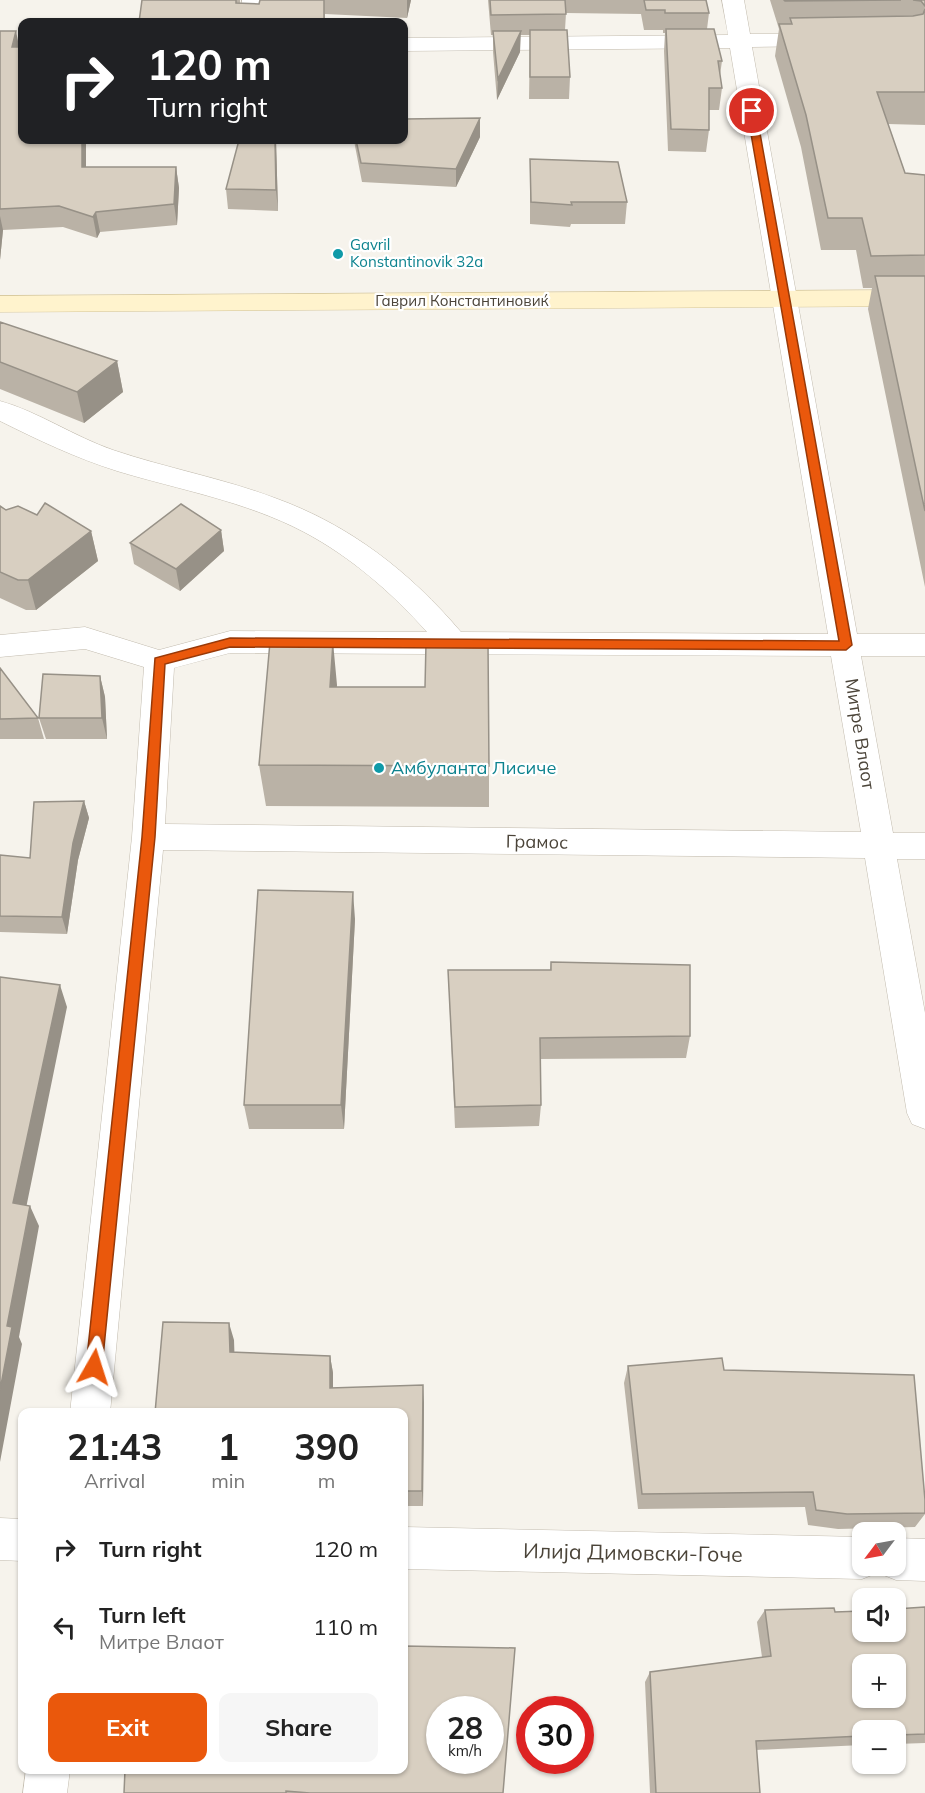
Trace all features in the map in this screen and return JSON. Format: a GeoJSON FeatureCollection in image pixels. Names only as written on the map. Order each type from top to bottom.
{"type":"FeatureCollection","features":[{"type":"Feature","properties":{"kind":"street"},"geometry":{"type":"LineString","coordinates":[[251,18],[253,0]]}},
{"type":"Feature","properties":{"kind":"street","name":"Митре Влаот"},"geometry":{"type":"LineString","coordinates":[[732,0],[783,299],[846,645],[878,846],[925,1113]]}},
{"type":"Feature","properties":{"kind":"street"},"geometry":{"type":"LineString","coordinates":[[408,45],[846,40]]}},
{"type":"Feature","properties":{"kind":"street","name":"Гаврил Константиновиќ"},"geometry":{"type":"LineString","coordinates":[[0,304],[925,298]]}},
{"type":"Feature","properties":{"kind":"street"},"geometry":{"type":"LineString","coordinates":[[0,410],[77,447],[287,513],[333,535],[385,570],[424,607],[454,644]]}},
{"type":"Feature","properties":{"kind":"street"},"geometry":{"type":"LineString","coordinates":[[0,646],[85,638],[159,661],[230,642],[925,645]]}},
{"type":"Feature","properties":{"kind":"street"},"geometry":{"type":"LineString","coordinates":[[91,1408],[148,837],[159,661]]}},
{"type":"Feature","properties":{"kind":"street","name":"Грамос"},"geometry":{"type":"LineString","coordinates":[[148,837],[925,846]]}},
{"type":"Feature","properties":{"kind":"street"},"geometry":{"type":"LineString","coordinates":[[0,1539],[18,1540]]}},
{"type":"Feature","properties":{"kind":"street","name":"Илија Димовски-Гоче"},"geometry":{"type":"LineString","coordinates":[[408,1548],[852,1558]]}},
{"type":"Feature","properties":{"kind":"street"},"geometry":{"type":"LineString","coordinates":[[906,1559],[925,1560]]}},
{"type":"Feature","properties":{"kind":"street"},"geometry":{"type":"LineString","coordinates":[[45,1793],[47,1774]]}},
{"type":"Feature","properties":{"kind":"building"},"geometry":{"type":"Polygon","coordinates":[[[142,0],[236,0],[236,3],[259,4],[260,0],[324,0],[324,18],[140,18],[142,0]]]}},
{"type":"Feature","properties":{"kind":"building"},"geometry":{"type":"Polygon","coordinates":[[[490,0],[565,0],[566,14],[491,15],[490,0]]]}},
{"type":"Feature","properties":{"kind":"building"},"geometry":{"type":"Polygon","coordinates":[[[644,0],[706,0],[709,13],[665,13],[665,10],[646,10],[644,0]]]}},
{"type":"Feature","properties":{"kind":"building"},"geometry":{"type":"Polygon","coordinates":[[[784,0],[901,0],[785,1],[784,0]]]}},
{"type":"Feature","properties":{"kind":"building"},"geometry":{"type":"Polygon","coordinates":[[[925,9],[925,92],[877,92],[905,173],[925,175],[925,255],[871,256],[862,218],[828,218],[806,115],[779,24],[792,24],[790,18],[913,16],[923,14],[925,9]]]}},
{"type":"Feature","properties":{"kind":"building"},"geometry":{"type":"Polygon","coordinates":[[[666,29],[714,29],[722,61],[718,61],[722,88],[709,88],[709,130],[671,129],[666,29]]]}},
{"type":"Feature","properties":{"kind":"building"},"geometry":{"type":"Polygon","coordinates":[[[530,30],[567,30],[570,77],[530,77],[530,30]]]}},
{"type":"Feature","properties":{"kind":"building"},"geometry":{"type":"Polygon","coordinates":[[[0,31],[16,31],[12,47],[18,47],[18,144],[82,144],[82,167],[176,167],[174,204],[96,212],[93,217],[59,206],[0,209],[0,31]]]}},
{"type":"Feature","properties":{"kind":"building"},"geometry":{"type":"Polygon","coordinates":[[[493,31],[521,31],[498,79],[493,31]]]}},
{"type":"Feature","properties":{"kind":"building"},"geometry":{"type":"Polygon","coordinates":[[[480,118],[456,169],[361,163],[357,144],[408,144],[408,119],[480,118]]]}},
{"type":"Feature","properties":{"kind":"building"},"geometry":{"type":"Polygon","coordinates":[[[238,144],[275,144],[276,190],[226,189],[238,144]]]}},
{"type":"Feature","properties":{"kind":"building"},"geometry":{"type":"Polygon","coordinates":[[[530,159],[618,162],[627,202],[571,202],[572,205],[531,202],[530,159]]]}},
{"type":"Feature","properties":{"kind":"building"},"geometry":{"type":"Polygon","coordinates":[[[875,276],[925,276],[925,511],[875,276]]]}},
{"type":"Feature","properties":{"kind":"building"},"geometry":{"type":"Polygon","coordinates":[[[0,322],[117,361],[77,392],[0,362],[0,322]]]}},
{"type":"Feature","properties":{"kind":"building"},"geometry":{"type":"Polygon","coordinates":[[[45,503],[91,531],[28,580],[18,580],[0,572],[0,506],[6,510],[18,506],[37,515],[45,503]]]}},
{"type":"Feature","properties":{"kind":"building"},"geometry":{"type":"Polygon","coordinates":[[[181,504],[221,530],[176,569],[130,543],[181,504]]]}},
{"type":"Feature","properties":{"kind":"building"},"geometry":{"type":"Polygon","coordinates":[[[270,642],[333,642],[330,687],[425,687],[426,643],[488,643],[489,766],[259,765],[270,642]]]}},
{"type":"Feature","properties":{"kind":"building"},"geometry":{"type":"Polygon","coordinates":[[[0,668],[38,718],[0,719],[0,668]]]}},
{"type":"Feature","properties":{"kind":"building"},"geometry":{"type":"Polygon","coordinates":[[[43,674],[100,676],[102,718],[39,718],[43,674]]]}},
{"type":"Feature","properties":{"kind":"building"},"geometry":{"type":"Polygon","coordinates":[[[84,801],[73,843],[62,917],[0,916],[0,855],[30,858],[34,802],[84,801]]]}},
{"type":"Feature","properties":{"kind":"building"},"geometry":{"type":"Polygon","coordinates":[[[258,890],[353,892],[341,1105],[244,1105],[258,890]]]}},
{"type":"Feature","properties":{"kind":"building"},"geometry":{"type":"Polygon","coordinates":[[[551,962],[690,965],[690,1036],[540,1038],[541,1105],[455,1107],[448,970],[551,970],[551,962]]]}},
{"type":"Feature","properties":{"kind":"building"},"geometry":{"type":"Polygon","coordinates":[[[0,977],[60,985],[13,1203],[30,1206],[7,1326],[12,1327],[0,1390],[0,977]]]}},
{"type":"Feature","properties":{"kind":"building"},"geometry":{"type":"Polygon","coordinates":[[[163,1322],[229,1323],[230,1352],[330,1356],[330,1388],[423,1385],[422,1491],[408,1491],[408,1408],[155,1408],[163,1322]]]}},
{"type":"Feature","properties":{"kind":"building"},"geometry":{"type":"Polygon","coordinates":[[[722,1358],[724,1370],[914,1375],[925,1513],[847,1514],[816,1510],[813,1492],[642,1494],[628,1366],[722,1358]]]}},
{"type":"Feature","properties":{"kind":"building"},"geometry":{"type":"Polygon","coordinates":[[[925,1607],[925,1734],[906,1735],[906,1720],[852,1720],[852,1736],[756,1741],[760,1793],[656,1793],[650,1672],[771,1656],[765,1610],[834,1608],[835,1612],[852,1611],[852,1642],[906,1642],[906,1608],[925,1607]]]}},
{"type":"Feature","properties":{"kind":"building"},"geometry":{"type":"Polygon","coordinates":[[[408,1646],[515,1648],[503,1793],[286,1791],[286,1793],[124,1793],[125,1774],[408,1774],[408,1646]]]}},
{"type":"Feature","properties":{"kind":"place","name":"Gavril Konstantinovik 32a"},"geometry":{"type":"Point","coordinates":[338,254]}},
{"type":"Feature","properties":{"kind":"place","name":"Амбуланта Лисиче"},"geometry":{"type":"Point","coordinates":[379,768]}},
{"type":"Feature","properties":{"kind":"route"},"geometry":{"type":"LineString","coordinates":[[94,1367],[151,811],[159,661],[230,642],[846,645],[783,299],[752,111]]}}]}
